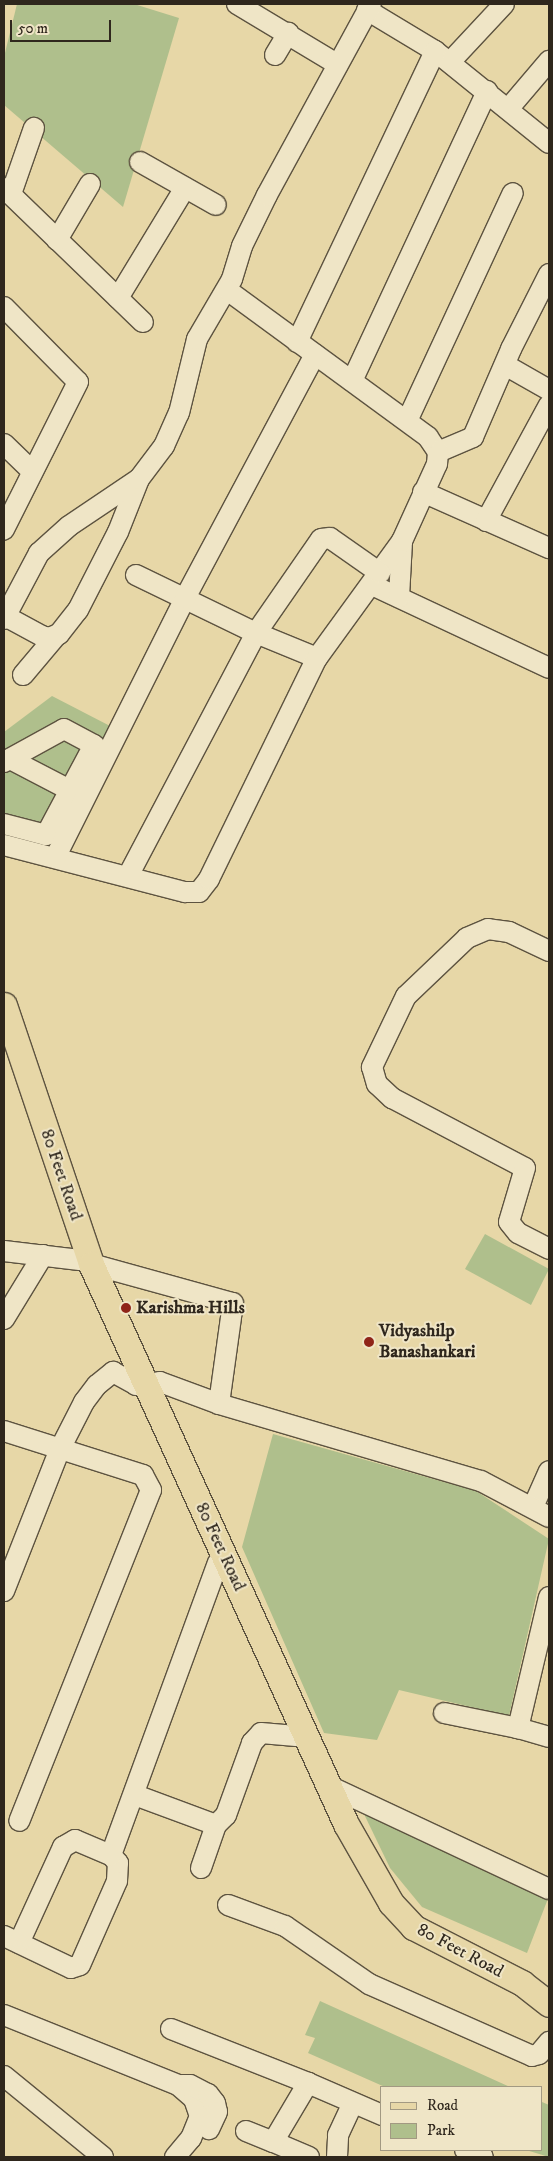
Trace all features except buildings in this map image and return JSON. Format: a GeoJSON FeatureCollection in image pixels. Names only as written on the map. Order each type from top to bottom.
{"type":"FeatureCollection","features":[{"type":"Feature","properties":{"kind":"main road","name":"80 Feet Road"},"geometry":{"type":"LineString","coordinates":[[4,1005],[85,1262]]}},
{"type":"Feature","properties":{"kind":"main road","name":"80 Feet Road"},"geometry":{"type":"LineString","coordinates":[[4,1037],[85,1262],[329,1786],[385,1892],[406,1920],[431,1939],[522,1984],[549,2004]]}},
{"type":"Feature","properties":{"kind":"main road","name":"80 Feet Road"},"geometry":{"type":"LineString","coordinates":[[142,1384],[218,1562],[338,1828],[395,1922],[426,1947],[517,1991],[549,2017]]}},
{"type":"Feature","properties":{"kind":"street"},"geometry":{"type":"LineString","coordinates":[[237,4],[337,64]]}},
{"type":"Feature","properties":{"kind":"street"},"geometry":{"type":"LineString","coordinates":[[297,342],[443,57],[504,4]]}},
{"type":"Feature","properties":{"kind":"street"},"geometry":{"type":"LineString","coordinates":[[23,675],[78,610],[126,516],[138,479],[173,429],[198,339],[227,290],[248,234],[369,7],[443,57],[509,108],[549,143]]}},
{"type":"Feature","properties":{"kind":"street"},"geometry":{"type":"LineString","coordinates":[[274,55],[288,33]]}},
{"type":"Feature","properties":{"kind":"street"},"geometry":{"type":"LineString","coordinates":[[509,108],[549,61]]}},
{"type":"Feature","properties":{"kind":"street"},"geometry":{"type":"LineString","coordinates":[[352,381],[487,91]]}},
{"type":"Feature","properties":{"kind":"street"},"geometry":{"type":"LineString","coordinates":[[34,128],[7,191],[143,322]]}},
{"type":"Feature","properties":{"kind":"street"},"geometry":{"type":"LineString","coordinates":[[140,162],[216,205]]}},
{"type":"Feature","properties":{"kind":"street"},"geometry":{"type":"LineString","coordinates":[[57,240],[90,184]]}},
{"type":"Feature","properties":{"kind":"street"},"geometry":{"type":"LineString","coordinates":[[118,298],[185,188]]}},
{"type":"Feature","properties":{"kind":"street"},"geometry":{"type":"LineString","coordinates":[[407,420],[513,193]]}},
{"type":"Feature","properties":{"kind":"street"},"geometry":{"type":"LineString","coordinates":[[438,452],[474,438],[505,365],[549,274]]}},
{"type":"Feature","properties":{"kind":"street"},"geometry":{"type":"LineString","coordinates":[[4,845],[56,856],[184,892],[199,892],[209,879],[317,658],[402,541],[437,464],[438,452],[428,437],[227,290]]}},
{"type":"Feature","properties":{"kind":"street"},"geometry":{"type":"LineString","coordinates":[[4,307],[78,382],[31,470],[4,529]]}},
{"type":"Feature","properties":{"kind":"street"},"geometry":{"type":"LineString","coordinates":[[4,824],[46,836],[78,794],[315,355]]}},
{"type":"Feature","properties":{"kind":"street"},"geometry":{"type":"LineString","coordinates":[[505,365],[549,390]]}},
{"type":"Feature","properties":{"kind":"street"},"geometry":{"type":"LineString","coordinates":[[486,521],[548,411]]}},
{"type":"Feature","properties":{"kind":"street"},"geometry":{"type":"LineString","coordinates":[[4,444],[31,470]]}},
{"type":"Feature","properties":{"kind":"street"},"geometry":{"type":"LineString","coordinates":[[56,637],[42,636],[5,618],[39,553],[69,526],[138,479]]}},
{"type":"Feature","properties":{"kind":"street"},"geometry":{"type":"LineString","coordinates":[[423,492],[549,548]]}},
{"type":"Feature","properties":{"kind":"street"},"geometry":{"type":"LineString","coordinates":[[128,876],[256,633],[322,538],[330,538],[399,597],[549,668]]}},
{"type":"Feature","properties":{"kind":"street"},"geometry":{"type":"LineString","coordinates":[[399,597],[402,541]]}},
{"type":"Feature","properties":{"kind":"street"},"geometry":{"type":"LineString","coordinates":[[136,575],[256,633],[317,658]]}},
{"type":"Feature","properties":{"kind":"street"},"geometry":{"type":"LineString","coordinates":[[7,761],[64,729],[94,745],[56,856]]}},
{"type":"Feature","properties":{"kind":"street"},"geometry":{"type":"LineString","coordinates":[[7,761],[78,794]]}},
{"type":"Feature","properties":{"kind":"street"},"geometry":{"type":"LineString","coordinates":[[549,951],[509,932],[488,929],[467,938],[406,996],[372,1066],[377,1084],[392,1098],[525,1168],[509,1222],[518,1233],[549,1249]]}},
{"type":"Feature","properties":{"kind":"street"},"geometry":{"type":"LineString","coordinates":[[4,1251],[85,1262],[233,1303],[219,1404]]}},
{"type":"Feature","properties":{"kind":"street"},"geometry":{"type":"LineString","coordinates":[[4,1319],[42,1255]]}},
{"type":"Feature","properties":{"kind":"street"},"geometry":{"type":"LineString","coordinates":[[4,1591],[60,1449],[96,1385],[113,1372],[142,1384],[160,1382],[219,1404],[481,1481],[541,1512],[549,1471]]}},
{"type":"Feature","properties":{"kind":"street"},"geometry":{"type":"LineString","coordinates":[[4,1431],[144,1475],[150,1490],[19,1821]]}},
{"type":"Feature","properties":{"kind":"street"},"geometry":{"type":"LineString","coordinates":[[110,1855],[135,1795],[218,1562]]}},
{"type":"Feature","properties":{"kind":"street"},"geometry":{"type":"LineString","coordinates":[[518,1728],[549,1597]]}},
{"type":"Feature","properties":{"kind":"street"},"geometry":{"type":"LineString","coordinates":[[444,1713],[518,1728],[549,1737]]}},
{"type":"Feature","properties":{"kind":"street"},"geometry":{"type":"LineString","coordinates":[[201,1868],[216,1825],[226,1815],[252,1744],[261,1733],[296,1736]]}},
{"type":"Feature","properties":{"kind":"street"},"geometry":{"type":"LineString","coordinates":[[329,1786],[549,1889]]}},
{"type":"Feature","properties":{"kind":"street"},"geometry":{"type":"LineString","coordinates":[[135,1795],[216,1825]]}},
{"type":"Feature","properties":{"kind":"street"},"geometry":{"type":"LineString","coordinates":[[75,1840],[110,1855],[118,1863],[117,1881],[80,1965],[71,1968],[12,1940],[63,1847],[75,1840]]}},
{"type":"Feature","properties":{"kind":"street"},"geometry":{"type":"LineString","coordinates":[[228,1905],[285,1926],[369,1984],[532,2056],[539,2054],[549,2042]]}},
{"type":"Feature","properties":{"kind":"street"},"geometry":{"type":"LineString","coordinates":[[4,2015],[178,2085],[194,2099],[200,2116],[191,2138],[175,2157]]}},
{"type":"Feature","properties":{"kind":"street"},"geometry":{"type":"LineString","coordinates":[[171,2029],[308,2083],[380,2114]]}},
{"type":"Feature","properties":{"kind":"street"},"geometry":{"type":"LineString","coordinates":[[4,2076],[103,2157]]}},
{"type":"Feature","properties":{"kind":"street"},"geometry":{"type":"LineString","coordinates":[[273,2142],[308,2083]]}},
{"type":"Feature","properties":{"kind":"street"},"geometry":{"type":"LineString","coordinates":[[178,2085],[190,2085],[208,2094],[215,2103],[217,2112],[209,2129]]}},
{"type":"Feature","properties":{"kind":"street"},"geometry":{"type":"LineString","coordinates":[[337,2157],[338,2136],[353,2103]]}},
{"type":"Feature","properties":{"kind":"street"},"geometry":{"type":"LineString","coordinates":[[246,2131],[309,2157]]}},
{"type":"Feature","properties":{"kind":"street"},"geometry":{"type":"LineString","coordinates":[[468,2151],[483,2157]]}},
{"type":"Feature","properties":{"kind":"green space"},"geometry":{"type":"Polygon","coordinates":[[[17,4],[134,4],[179,18],[123,207],[4,105],[4,57],[17,4]]]}},
{"type":"Feature","properties":{"kind":"green space"},"geometry":{"type":"Polygon","coordinates":[[[52,696],[112,727],[55,846],[4,832],[4,732],[52,696]]]}},
{"type":"Feature","properties":{"kind":"green space"},"geometry":{"type":"Polygon","coordinates":[[[485,1234],[549,1269],[531,1305],[465,1269],[485,1234]]]}},
{"type":"Feature","properties":{"kind":"green space"},"geometry":{"type":"Polygon","coordinates":[[[273,1434],[476,1491],[549,1539],[509,1716],[399,1690],[377,1740],[324,1733],[242,1547],[273,1434]]]}},
{"type":"Feature","properties":{"kind":"green space"},"geometry":{"type":"Polygon","coordinates":[[[364,1814],[549,1896],[527,1953],[422,1907],[390,1868],[364,1814]]]}},
{"type":"Feature","properties":{"kind":"green space"},"geometry":{"type":"Polygon","coordinates":[[[320,2001],[508,2086],[383,2086],[308,2053],[315,2038],[305,2035],[320,2001]]]}},
{"type":"Feature","properties":{"kind":"green space"},"geometry":{"type":"Polygon","coordinates":[[[543,2102],[549,2105],[549,2157],[529,2151],[543,2151],[543,2102]]]}},
{"type":"Feature","properties":{"kind":"place","name":"Karishma Hills"},"geometry":{"type":"Point","coordinates":[126,1308]}},
{"type":"Feature","properties":{"kind":"place","name":"Vidyashilp Banashankari"},"geometry":{"type":"Point","coordinates":[369,1342]}}]}
